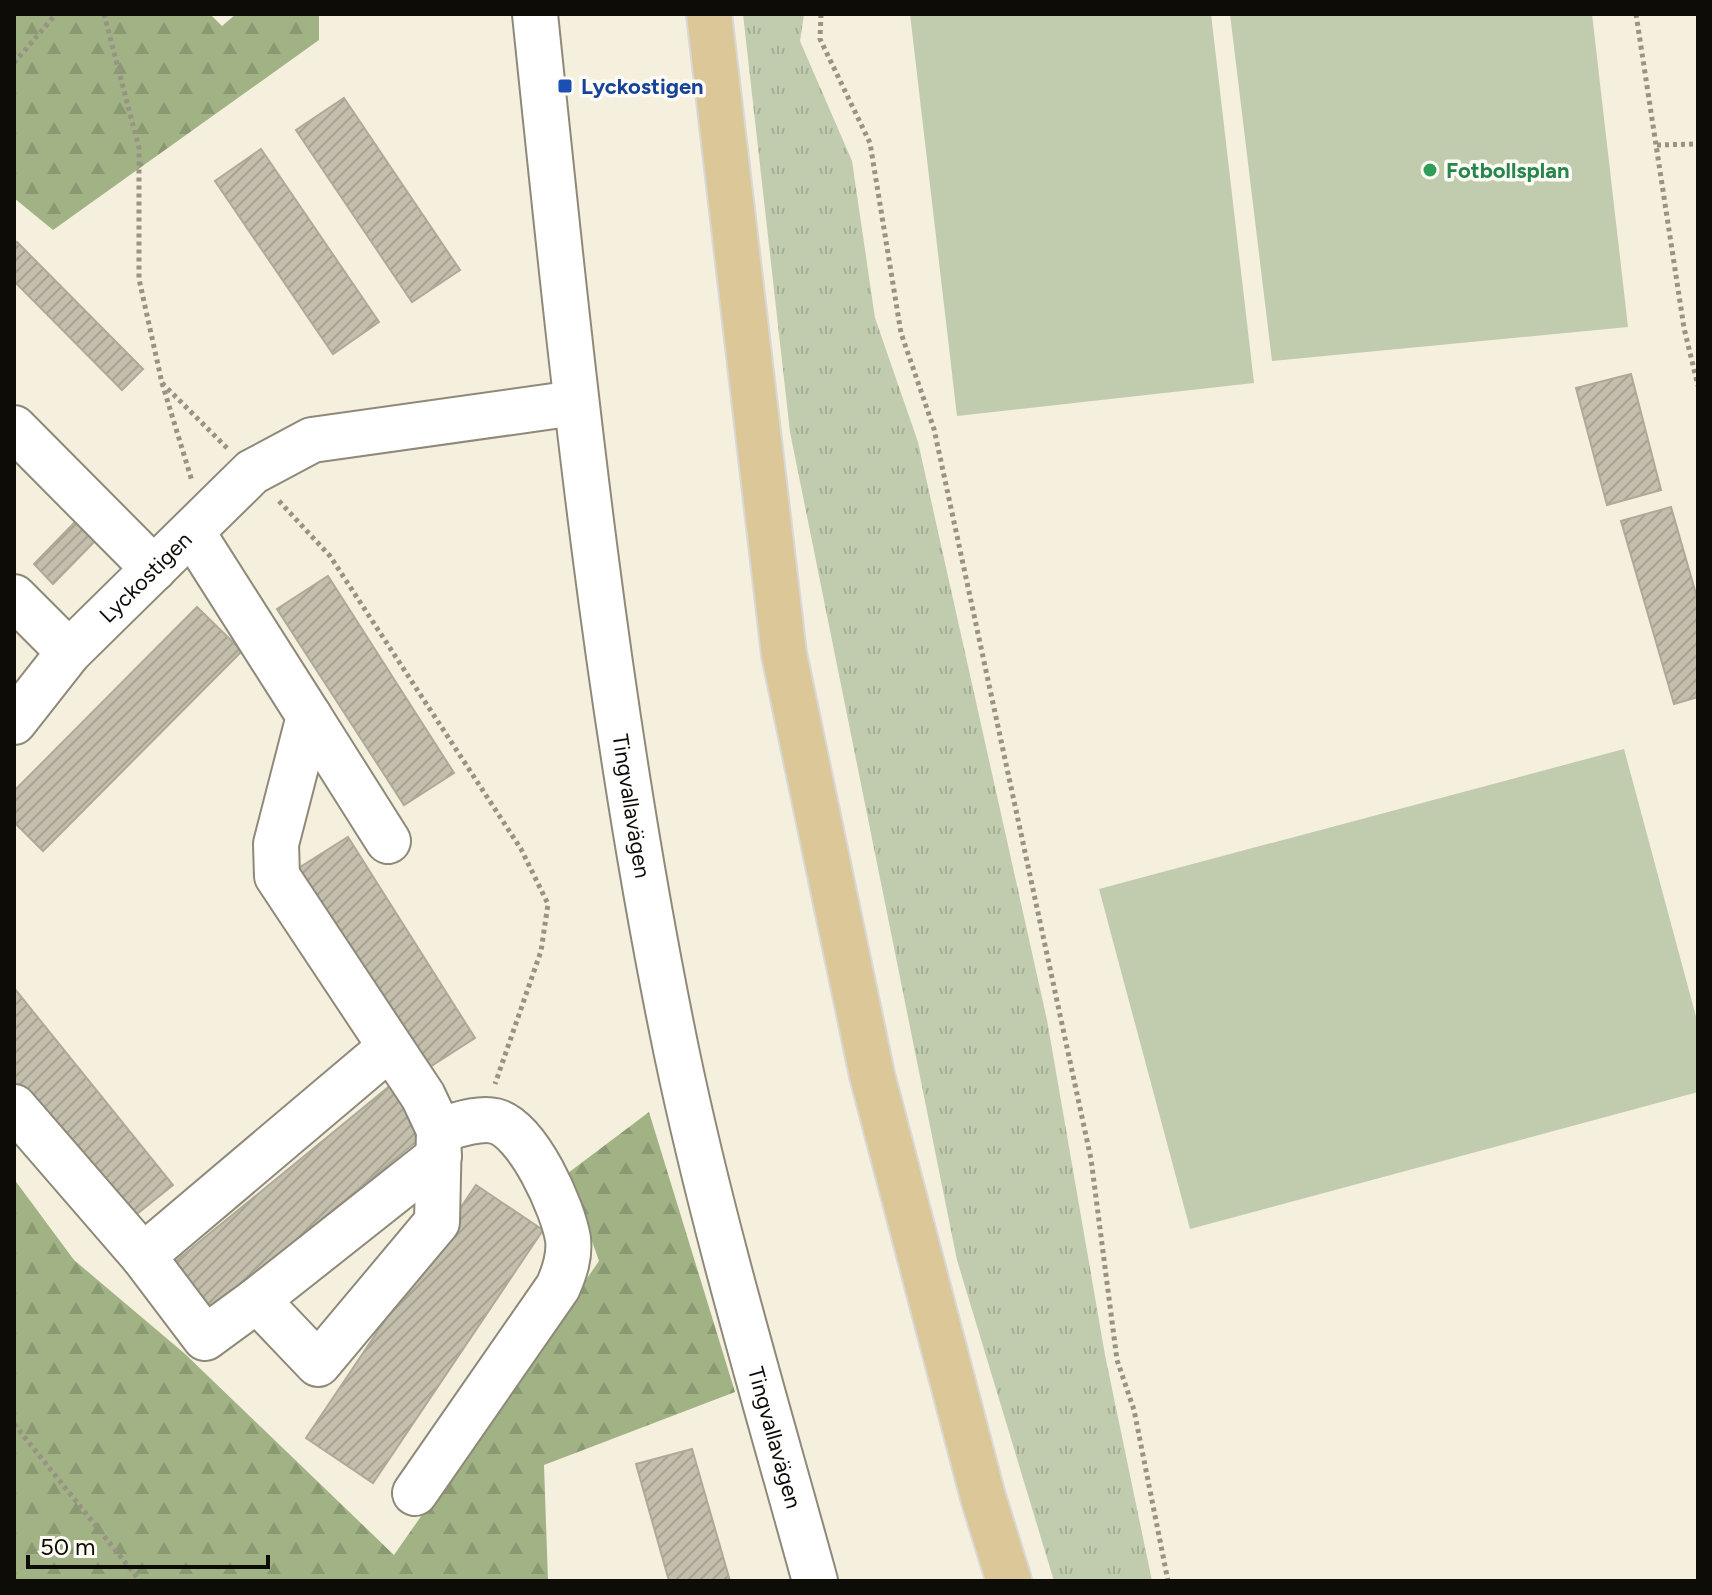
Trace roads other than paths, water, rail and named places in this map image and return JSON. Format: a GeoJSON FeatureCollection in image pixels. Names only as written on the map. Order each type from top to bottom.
{"type":"FeatureCollection","features":[{"type":"Feature","properties":{"kind":"main road"},"geometry":{"type":"LineString","coordinates":[[709,14],[784,654],[872,1075],[983,1497],[1009,1581]]}},
{"type":"Feature","properties":{"kind":"street","name":"Tingvallavägen"},"geometry":{"type":"LineString","coordinates":[[535,14],[575,403],[603,620],[677,1054],[731,1277],[815,1581]]}},
{"type":"Feature","properties":{"kind":"street","name":"Lyckostigen"},"geometry":{"type":"LineString","coordinates":[[14,722],[69,652],[252,472],[312,440],[575,403]]}},
{"type":"Feature","properties":{"kind":"street"},"geometry":{"type":"LineString","coordinates":[[14,428],[154,569]]}},
{"type":"Feature","properties":{"kind":"street"},"geometry":{"type":"LineString","coordinates":[[198,526],[309,716],[388,841]]}},
{"type":"Feature","properties":{"kind":"street"},"geometry":{"type":"LineString","coordinates":[[14,597],[69,652]]}},
{"type":"Feature","properties":{"kind":"street"},"geometry":{"type":"LineString","coordinates":[[257,1300],[318,1364],[437,1222],[439,1143],[423,1096],[277,876],[276,844],[309,716]]}},
{"type":"Feature","properties":{"kind":"street"},"geometry":{"type":"LineString","coordinates":[[143,1256],[389,1048]]}},
{"type":"Feature","properties":{"kind":"street"},"geometry":{"type":"LineString","coordinates":[[14,1107],[143,1256],[205,1338],[257,1300],[439,1143],[494,1121],[509,1128],[556,1197],[568,1240],[567,1266],[558,1287],[415,1493]]}},
{"type":"Feature","properties":{"kind":"place","name":"Lyckostigen"},"geometry":{"type":"Point","coordinates":[565,86]}},
{"type":"Feature","properties":{"kind":"place","name":"Fotbollsplan"},"geometry":{"type":"Point","coordinates":[1430,170]}}]}
